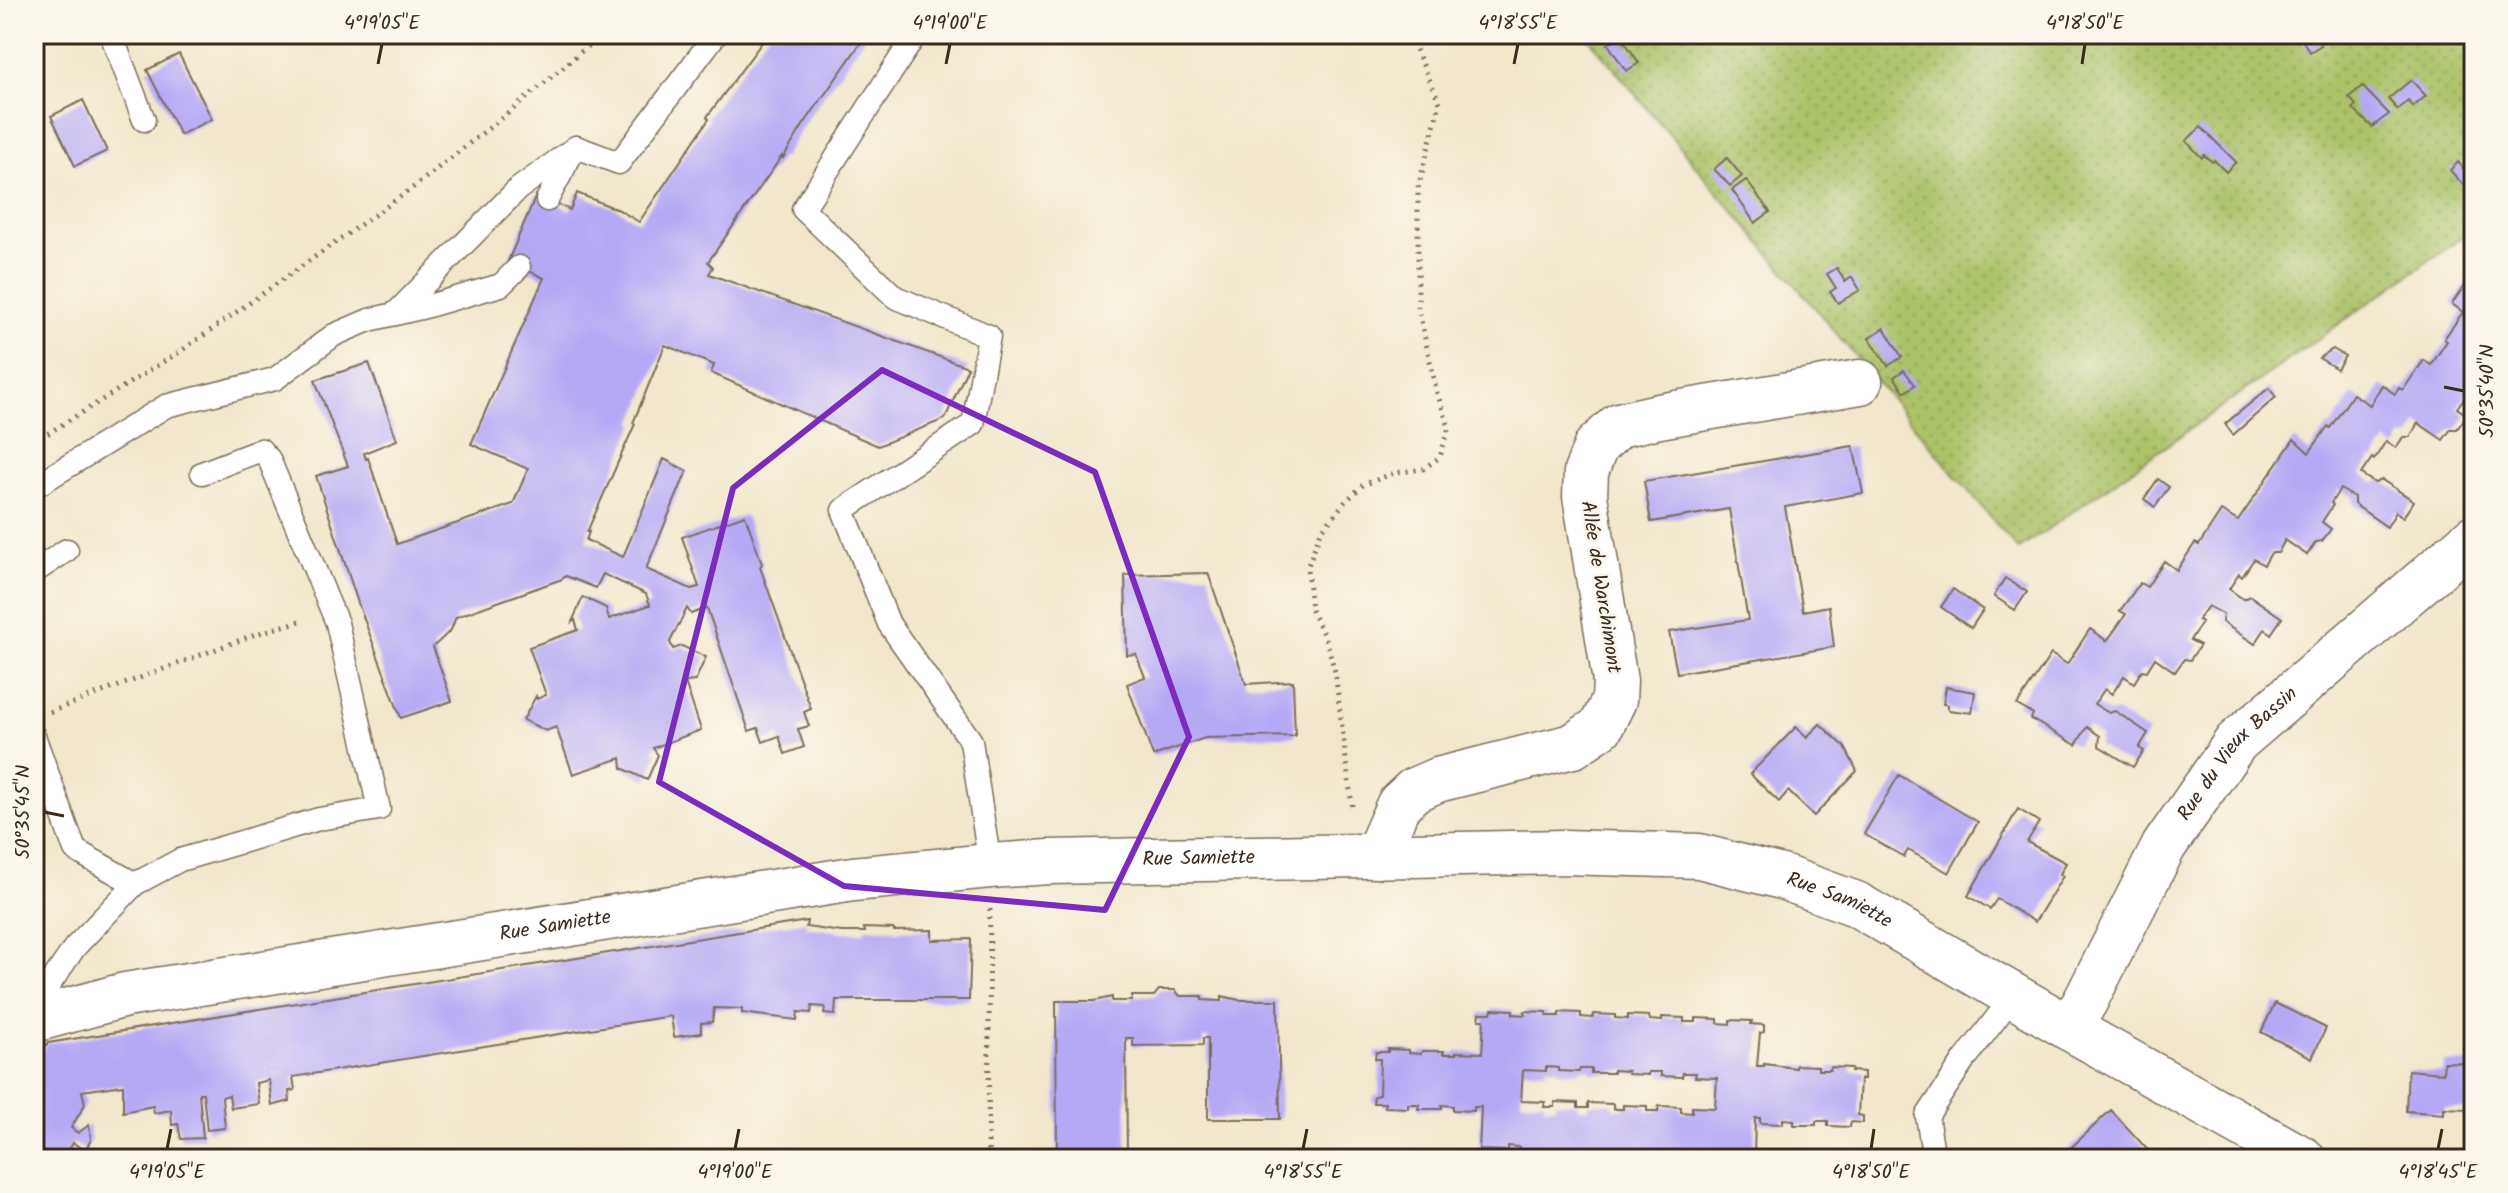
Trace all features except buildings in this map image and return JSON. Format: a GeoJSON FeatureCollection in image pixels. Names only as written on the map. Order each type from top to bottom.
{"type":"FeatureCollection","features":[{"type":"Feature","properties":{"kind":"street","name":"Allée de Warchimont"},"geometry":{"type":"LineString","coordinates":[[1368,856],[1399,804],[1414,790],[1437,780],[1573,746],[1601,727],[1614,700],[1615,681],[1585,496],[1586,472],[1596,446],[1619,425],[1860,382]]}},
{"type":"Feature","properties":{"kind":"street","name":"Rue du Vieux Bassin"},"geometry":{"type":"LineString","coordinates":[[2069,1028],[2164,846],[2236,742],[2474,537]]}},
{"type":"Feature","properties":{"kind":"street","name":"Rue Samiette"},"geometry":{"type":"LineString","coordinates":[[34,1020],[141,992],[853,879],[1049,862],[1564,852],[1699,856],[1782,877],[1856,904],[2303,1159]]}},
{"type":"Feature","properties":{"kind":"lane"},"geometry":{"type":"LineString","coordinates":[[111,34],[144,120]]}},
{"type":"Feature","properties":{"kind":"lane"},"geometry":{"type":"LineString","coordinates":[[576,147],[619,163],[716,34]]}},
{"type":"Feature","properties":{"kind":"lane"},"geometry":{"type":"LineString","coordinates":[[916,34],[803,209],[895,297],[989,336],[973,424],[843,510],[889,624],[971,741],[990,866]]}},
{"type":"Feature","properties":{"kind":"lane"},"geometry":{"type":"LineString","coordinates":[[547,200],[576,147]]}},
{"type":"Feature","properties":{"kind":"lane"},"geometry":{"type":"LineString","coordinates":[[395,314],[518,189],[576,147]]}},
{"type":"Feature","properties":{"kind":"lane"},"geometry":{"type":"LineString","coordinates":[[34,487],[166,406],[275,379],[334,335],[369,320],[501,285],[519,267]]}},
{"type":"Feature","properties":{"kind":"lane"},"geometry":{"type":"LineString","coordinates":[[34,1007],[75,947],[135,884],[180,860],[319,819],[379,809],[337,623],[269,459],[261,450],[202,473]]}},
{"type":"Feature","properties":{"kind":"lane"},"geometry":{"type":"LineString","coordinates":[[34,572],[67,550]]}},
{"type":"Feature","properties":{"kind":"lane"},"geometry":{"type":"LineString","coordinates":[[34,736],[75,850],[135,884]]}},
{"type":"Feature","properties":{"kind":"lane"},"geometry":{"type":"LineString","coordinates":[[1934,1159],[1927,1116],[1965,1059],[2014,995]]}},
{"type":"Feature","properties":{"kind":"path"},"geometry":{"type":"LineString","coordinates":[[34,442],[181,351],[410,190],[602,34]]}},
{"type":"Feature","properties":{"kind":"path"},"geometry":{"type":"LineString","coordinates":[[1368,856],[1335,672],[1327,642],[1311,610],[1307,568],[1321,531],[1345,502],[1363,485],[1394,473],[1423,469],[1440,457],[1449,427],[1437,393],[1418,307],[1418,188],[1440,103],[1409,34]]}},
{"type":"Feature","properties":{"kind":"path"},"geometry":{"type":"LineString","coordinates":[[48,713],[256,634],[332,611]]}},
{"type":"Feature","properties":{"kind":"path"},"geometry":{"type":"LineString","coordinates":[[988,1159],[990,866]]}},
{"type":"Feature","properties":{"kind":"highlighted area"},"geometry":{"type":"Polygon","coordinates":[[[882,370],[1095,472],[1189,737],[1105,910],[844,886],[659,782],[733,488],[882,370]]]}},
{"type":"Feature","properties":{"kind":"green space"},"geometry":{"type":"Polygon","coordinates":[[[1585,34],[2474,34],[2474,229],[2018,550],[1585,34]]]}}]}
